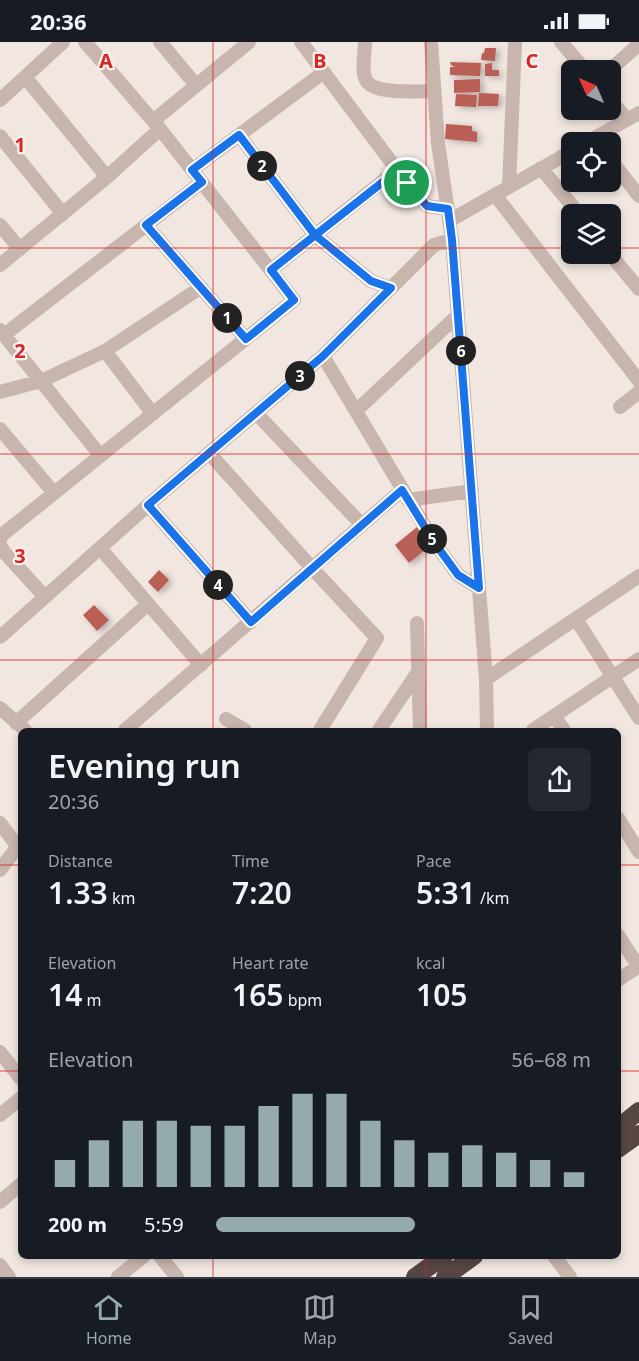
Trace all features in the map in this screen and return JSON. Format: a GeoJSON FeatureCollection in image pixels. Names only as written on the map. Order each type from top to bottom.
{"type":"FeatureCollection","features":[{"type":"Feature","properties":{"kind":"highway"},"geometry":{"type":"LineString","coordinates":[[626,1128],[639,1111]]}},
{"type":"Feature","properties":{"kind":"highway"},"geometry":{"type":"LineString","coordinates":[[415,1277],[466,1259]]}},
{"type":"Feature","properties":{"kind":"street"},"geometry":{"type":"LineString","coordinates":[[0,100],[63,42]]}},
{"type":"Feature","properties":{"kind":"street"},"geometry":{"type":"LineString","coordinates":[[160,42],[196,85]]}},
{"type":"Feature","properties":{"kind":"street"},"geometry":{"type":"LineString","coordinates":[[301,42],[427,206],[449,215],[495,195],[561,157]]}},
{"type":"Feature","properties":{"kind":"street"},"geometry":{"type":"LineString","coordinates":[[365,42],[364,68],[367,83],[376,89],[434,92]]}},
{"type":"Feature","properties":{"kind":"street"},"geometry":{"type":"LineString","coordinates":[[431,42],[438,143],[452,240],[486,679],[487,728]]}},
{"type":"Feature","properties":{"kind":"street"},"geometry":{"type":"LineString","coordinates":[[509,187],[515,42]]}},
{"type":"Feature","properties":{"kind":"street"},"geometry":{"type":"LineString","coordinates":[[0,539],[100,455],[294,300],[92,44]]}},
{"type":"Feature","properties":{"kind":"street"},"geometry":{"type":"LineString","coordinates":[[566,44],[578,60]]}},
{"type":"Feature","properties":{"kind":"street"},"geometry":{"type":"LineString","coordinates":[[621,60],[639,44]]}},
{"type":"Feature","properties":{"kind":"street"},"geometry":{"type":"LineString","coordinates":[[0,264],[107,177],[196,85],[239,45]]}},
{"type":"Feature","properties":{"kind":"street"},"geometry":{"type":"LineString","coordinates":[[192,170],[324,72]]}},
{"type":"Feature","properties":{"kind":"street"},"geometry":{"type":"LineString","coordinates":[[25,77],[107,177]]}},
{"type":"Feature","properties":{"kind":"street"},"geometry":{"type":"LineString","coordinates":[[607,132],[633,116]]}},
{"type":"Feature","properties":{"kind":"street"},"geometry":{"type":"LineString","coordinates":[[239,135],[315,235],[371,281],[391,288]]}},
{"type":"Feature","properties":{"kind":"street"},"geometry":{"type":"LineString","coordinates":[[0,136],[63,214]]}},
{"type":"Feature","properties":{"kind":"street"},"geometry":{"type":"LineString","coordinates":[[541,168],[571,204]]}},
{"type":"Feature","properties":{"kind":"street"},"geometry":{"type":"LineString","coordinates":[[621,169],[634,180],[639,196]]}},
{"type":"Feature","properties":{"kind":"street"},"geometry":{"type":"LineString","coordinates":[[271,270],[398,170]]}},
{"type":"Feature","properties":{"kind":"street"},"geometry":{"type":"LineString","coordinates":[[100,455],[2,333],[202,182]]}},
{"type":"Feature","properties":{"kind":"street"},"geometry":{"type":"LineString","coordinates":[[495,195],[639,381]]}},
{"type":"Feature","properties":{"kind":"street"},"geometry":{"type":"LineString","coordinates":[[0,225],[20,249]]}},
{"type":"Feature","properties":{"kind":"street"},"geometry":{"type":"LineString","coordinates":[[146,225],[246,339]]}},
{"type":"Feature","properties":{"kind":"street"},"geometry":{"type":"LineString","coordinates":[[0,637],[148,505],[323,356],[434,245],[452,240]]}},
{"type":"Feature","properties":{"kind":"street"},"geometry":{"type":"LineString","coordinates":[[618,264],[639,289]]}},
{"type":"Feature","properties":{"kind":"street"},"geometry":{"type":"LineString","coordinates":[[0,392],[41,381],[105,351],[200,288]]}},
{"type":"Feature","properties":{"kind":"street"},"geometry":{"type":"LineString","coordinates":[[356,411],[458,315]]}},
{"type":"Feature","properties":{"kind":"street"},"geometry":{"type":"LineString","coordinates":[[105,351],[153,414]]}},
{"type":"Feature","properties":{"kind":"street"},"geometry":{"type":"LineString","coordinates":[[323,356],[434,542],[458,575],[479,588]]}},
{"type":"Feature","properties":{"kind":"street"},"geometry":{"type":"LineString","coordinates":[[620,407],[639,392]]}},
{"type":"Feature","properties":{"kind":"street"},"geometry":{"type":"LineString","coordinates":[[256,413],[362,525]]}},
{"type":"Feature","properties":{"kind":"street"},"geometry":{"type":"LineString","coordinates":[[0,429],[54,493]]}},
{"type":"Feature","properties":{"kind":"street"},"geometry":{"type":"LineString","coordinates":[[209,453],[378,638],[321,728]]}},
{"type":"Feature","properties":{"kind":"street"},"geometry":{"type":"LineString","coordinates":[[127,728],[362,525],[405,495],[472,490]]}},
{"type":"Feature","properties":{"kind":"street"},"geometry":{"type":"LineString","coordinates":[[148,505],[251,622]]}},
{"type":"Feature","properties":{"kind":"street"},"geometry":{"type":"LineString","coordinates":[[0,545],[45,597]]}},
{"type":"Feature","properties":{"kind":"street"},"geometry":{"type":"LineString","coordinates":[[100,548],[201,664]]}},
{"type":"Feature","properties":{"kind":"street"},"geometry":{"type":"LineString","coordinates":[[486,679],[639,576]]}},
{"type":"Feature","properties":{"kind":"street"},"geometry":{"type":"LineString","coordinates":[[0,708],[20,727],[148,604]]}},
{"type":"Feature","properties":{"kind":"street"},"geometry":{"type":"LineString","coordinates":[[576,619],[639,718]]}},
{"type":"Feature","properties":{"kind":"street"},"geometry":{"type":"LineString","coordinates":[[417,623],[420,728]]}},
{"type":"Feature","properties":{"kind":"street"},"geometry":{"type":"LineString","coordinates":[[558,726],[612,676],[639,659]]}},
{"type":"Feature","properties":{"kind":"street"},"geometry":{"type":"LineString","coordinates":[[380,728],[418,672]]}},
{"type":"Feature","properties":{"kind":"street"},"geometry":{"type":"LineString","coordinates":[[226,719],[242,728]]}},
{"type":"Feature","properties":{"kind":"street"},"geometry":{"type":"LineString","coordinates":[[0,823],[18,843]]}},
{"type":"Feature","properties":{"kind":"street"},"geometry":{"type":"LineString","coordinates":[[621,823],[639,852]]}},
{"type":"Feature","properties":{"kind":"street"},"geometry":{"type":"LineString","coordinates":[[0,870],[18,848]]}},
{"type":"Feature","properties":{"kind":"street"},"geometry":{"type":"LineString","coordinates":[[621,939],[639,966],[621,978]]}},
{"type":"Feature","properties":{"kind":"street"},"geometry":{"type":"LineString","coordinates":[[0,1052],[18,1075]]}},
{"type":"Feature","properties":{"kind":"street"},"geometry":{"type":"LineString","coordinates":[[0,1115],[18,1100]]}},
{"type":"Feature","properties":{"kind":"street"},"geometry":{"type":"LineString","coordinates":[[0,1202],[18,1187]]}},
{"type":"Feature","properties":{"kind":"street"},"geometry":{"type":"LineString","coordinates":[[118,1277],[140,1259]]}},
{"type":"Feature","properties":{"kind":"street"},"geometry":{"type":"LineString","coordinates":[[162,1259],[177,1277]]}},
{"type":"Feature","properties":{"kind":"street"},"geometry":{"type":"LineString","coordinates":[[556,1259],[570,1277]]}},
{"type":"Feature","properties":{"kind":"street"},"geometry":{"type":"LineString","coordinates":[[0,1265],[9,1277]]}},
{"type":"Feature","properties":{"kind":"building"},"geometry":{"type":"Polygon","coordinates":[[[485,48],[496,48],[495,61],[481,60],[485,48]]]}},
{"type":"Feature","properties":{"kind":"building"},"geometry":{"type":"Polygon","coordinates":[[[450,62],[481,63],[480,76],[450,75],[450,67],[455,67],[450,62]]]}},
{"type":"Feature","properties":{"kind":"building"},"geometry":{"type":"Polygon","coordinates":[[[492,63],[492,70],[499,70],[499,76],[485,76],[485,64],[492,63]]]}},
{"type":"Feature","properties":{"kind":"building"},"geometry":{"type":"Polygon","coordinates":[[[480,79],[480,92],[454,93],[454,80],[480,79]]]}},
{"type":"Feature","properties":{"kind":"building"},"geometry":{"type":"Polygon","coordinates":[[[479,93],[499,94],[498,106],[478,106],[479,93]]]}},
{"type":"Feature","properties":{"kind":"building"},"geometry":{"type":"Polygon","coordinates":[[[456,94],[477,95],[476,107],[455,106],[456,94]]]}},
{"type":"Feature","properties":{"kind":"building"},"geometry":{"type":"Polygon","coordinates":[[[446,124],[472,126],[472,131],[477,132],[477,142],[445,139],[446,124]]]}},
{"type":"Feature","properties":{"kind":"building"},"geometry":{"type":"Polygon","coordinates":[[[417,527],[431,545],[409,563],[395,545],[417,527]]]}},
{"type":"Feature","properties":{"kind":"building"},"geometry":{"type":"Polygon","coordinates":[[[159,570],[169,580],[158,592],[148,582],[159,570]]]}},
{"type":"Feature","properties":{"kind":"building"},"geometry":{"type":"Polygon","coordinates":[[[94,605],[109,620],[97,631],[83,615],[94,605]]]}},
{"type":"Feature","properties":{"kind":"route"},"geometry":{"type":"LineString","coordinates":[[407,183],[398,170],[315,235],[271,270],[294,300],[246,339],[146,225],[202,182],[192,170],[239,135],[315,235],[371,281],[391,288],[323,356],[148,505],[251,622],[402,490],[434,542],[458,575],[479,588],[448,209],[427,206],[407,183]]}}]}
